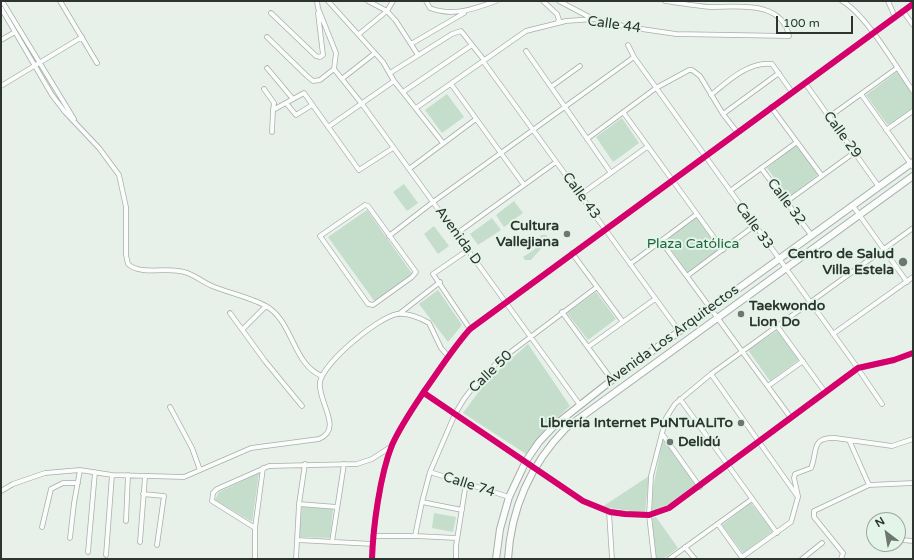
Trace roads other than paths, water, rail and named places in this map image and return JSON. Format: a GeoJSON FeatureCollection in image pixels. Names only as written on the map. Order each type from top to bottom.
{"type":"FeatureCollection","features":[{"type":"Feature","properties":{"kind":"main road","name":"Avenida Los Arquitectos"},"geometry":{"type":"LineString","coordinates":[[496,559],[500,529],[509,498],[526,461],[547,432],[612,380],[879,186],[912,164]]}},
{"type":"Feature","properties":{"kind":"main road","name":"Avenida Los Arquitectos"},"geometry":{"type":"LineString","coordinates":[[508,559],[511,532],[517,505],[534,467],[553,441],[582,415],[913,176]]}},
{"type":"Feature","properties":{"kind":"street"},"geometry":{"type":"LineString","coordinates":[[2,1],[37,64],[52,95],[65,112],[77,123],[113,166],[121,180],[126,207],[126,255],[130,266],[137,269],[178,270],[188,273],[212,286],[266,306],[282,321],[309,369],[322,376]]}},
{"type":"Feature","properties":{"kind":"street"},"geometry":{"type":"LineString","coordinates":[[60,1],[98,63]]}},
{"type":"Feature","properties":{"kind":"street"},"geometry":{"type":"LineString","coordinates":[[271,13],[316,56],[320,57],[323,55],[317,1]]}},
{"type":"Feature","properties":{"kind":"street"},"geometry":{"type":"LineString","coordinates":[[328,1],[375,53],[394,81],[443,142]]}},
{"type":"Feature","properties":{"kind":"street"},"geometry":{"type":"LineString","coordinates":[[368,1],[387,11],[396,21],[418,55],[390,73]]}},
{"type":"Feature","properties":{"kind":"street"},"geometry":{"type":"LineString","coordinates":[[359,34],[387,11],[393,1]]}},
{"type":"Feature","properties":{"kind":"street"},"geometry":{"type":"LineString","coordinates":[[426,1],[430,8],[437,11],[465,12]]}},
{"type":"Feature","properties":{"kind":"street"},"geometry":{"type":"LineString","coordinates":[[411,44],[465,12],[496,1]]}},
{"type":"Feature","properties":{"kind":"street"},"geometry":{"type":"LineString","coordinates":[[543,1],[557,14],[559,20],[557,23]]}},
{"type":"Feature","properties":{"kind":"street"},"geometry":{"type":"LineString","coordinates":[[559,1],[594,19]]}},
{"type":"Feature","properties":{"kind":"street"},"geometry":{"type":"LineString","coordinates":[[664,1],[710,7],[734,5]]}},
{"type":"Feature","properties":{"kind":"street"},"geometry":{"type":"LineString","coordinates":[[728,1],[734,5]]}},
{"type":"Feature","properties":{"kind":"street"},"geometry":{"type":"LineString","coordinates":[[842,1],[859,14],[913,91]]}},
{"type":"Feature","properties":{"kind":"street"},"geometry":{"type":"LineString","coordinates":[[888,1],[895,17]]}},
{"type":"Feature","properties":{"kind":"street"},"geometry":{"type":"LineString","coordinates":[[372,559],[372,544],[380,490],[392,446],[411,410],[448,356],[470,329],[913,4]]}},
{"type":"Feature","properties":{"kind":"street","name":"Calle 44"},"geometry":{"type":"LineString","coordinates":[[416,108],[526,31],[557,23],[594,19],[628,27],[676,34],[789,36],[785,25],[770,12],[753,6],[734,5]]}},
{"type":"Feature","properties":{"kind":"street"},"geometry":{"type":"LineString","coordinates":[[1,8],[15,32],[37,64]]}},
{"type":"Feature","properties":{"kind":"street"},"geometry":{"type":"LineString","coordinates":[[267,37],[313,81],[320,80],[334,69],[336,53],[318,8]]}},
{"type":"Feature","properties":{"kind":"street"},"geometry":{"type":"LineString","coordinates":[[903,11],[913,24]]}},
{"type":"Feature","properties":{"kind":"street","name":"Calle 43"},"geometry":{"type":"LineString","coordinates":[[418,55],[452,34],[461,31],[679,331]]}},
{"type":"Feature","properties":{"kind":"street"},"geometry":{"type":"LineString","coordinates":[[1,40],[15,32]]}},
{"type":"Feature","properties":{"kind":"street"},"geometry":{"type":"LineString","coordinates":[[1,86],[82,38]]}},
{"type":"Feature","properties":{"kind":"street"},"geometry":{"type":"LineString","coordinates":[[404,92],[472,45]]}},
{"type":"Feature","properties":{"kind":"street","name":"Calle 33"},"geometry":{"type":"LineString","coordinates":[[628,45],[634,57],[704,156],[858,368],[882,404]]}},
{"type":"Feature","properties":{"kind":"street"},"geometry":{"type":"LineString","coordinates":[[526,51],[611,173]]}},
{"type":"Feature","properties":{"kind":"street"},"geometry":{"type":"LineString","coordinates":[[343,78],[375,53]]}},
{"type":"Feature","properties":{"kind":"street"},"geometry":{"type":"LineString","coordinates":[[389,236],[433,202],[634,57]]}},
{"type":"Feature","properties":{"kind":"street"},"geometry":{"type":"LineString","coordinates":[[711,95],[733,78],[758,65],[772,64],[792,92]]}},
{"type":"Feature","properties":{"kind":"street"},"geometry":{"type":"LineString","coordinates":[[551,87],[580,66]]}},
{"type":"Feature","properties":{"kind":"street"},"geometry":{"type":"LineString","coordinates":[[267,68],[293,99]]}},
{"type":"Feature","properties":{"kind":"street"},"geometry":{"type":"LineString","coordinates":[[829,117],[897,68]]}},
{"type":"Feature","properties":{"kind":"street","name":"Avenida D"},"geometry":{"type":"LineString","coordinates":[[334,69],[343,78],[580,405]]}},
{"type":"Feature","properties":{"kind":"street"},"geometry":{"type":"LineString","coordinates":[[587,139],[656,88],[689,70],[692,70],[700,76],[723,114],[737,132]]}},
{"type":"Feature","properties":{"kind":"street"},"geometry":{"type":"LineString","coordinates":[[723,114],[779,73]]}},
{"type":"Feature","properties":{"kind":"street"},"geometry":{"type":"LineString","coordinates":[[328,127],[394,81]]}},
{"type":"Feature","properties":{"kind":"street","name":"Calle 29"},"geometry":{"type":"LineString","coordinates":[[805,83],[879,186]]}},
{"type":"Feature","properties":{"kind":"street"},"geometry":{"type":"LineString","coordinates":[[451,84],[524,185]]}},
{"type":"Feature","properties":{"kind":"street"},"geometry":{"type":"LineString","coordinates":[[264,89],[274,103],[272,132]]}},
{"type":"Feature","properties":{"kind":"street"},"geometry":{"type":"LineString","coordinates":[[273,110],[304,93],[359,170],[393,148]]}},
{"type":"Feature","properties":{"kind":"street"},"geometry":{"type":"LineString","coordinates":[[861,94],[912,164]]}},
{"type":"Feature","properties":{"kind":"street"},"geometry":{"type":"LineString","coordinates":[[286,103],[296,115],[312,105]]}},
{"type":"Feature","properties":{"kind":"street"},"geometry":{"type":"LineString","coordinates":[[771,107],[822,176]]}},
{"type":"Feature","properties":{"kind":"street"},"geometry":{"type":"LineString","coordinates":[[886,130],[913,111]]}},
{"type":"Feature","properties":{"kind":"street"},"geometry":{"type":"LineString","coordinates":[[623,112],[723,250]]}},
{"type":"Feature","properties":{"kind":"street"},"geometry":{"type":"LineString","coordinates":[[409,169],[443,142],[476,119]]}},
{"type":"Feature","properties":{"kind":"street"},"geometry":{"type":"LineString","coordinates":[[730,191],[797,142]]}},
{"type":"Feature","properties":{"kind":"street"},"geometry":{"type":"LineString","coordinates":[[580,195],[647,147]]}},
{"type":"Feature","properties":{"kind":"street"},"geometry":{"type":"LineString","coordinates":[[786,202],[855,152]]}},
{"type":"Feature","properties":{"kind":"street"},"geometry":{"type":"LineString","coordinates":[[456,234],[556,162]]}},
{"type":"Feature","properties":{"kind":"street","name":"Calle 32"},"geometry":{"type":"LineString","coordinates":[[761,168],[812,236]]}},
{"type":"Feature","properties":{"kind":"street"},"geometry":{"type":"LineString","coordinates":[[365,205],[368,206],[389,236],[416,272],[405,282],[371,305],[320,235],[365,205]]}},
{"type":"Feature","properties":{"kind":"street"},"geometry":{"type":"LineString","coordinates":[[853,206],[907,282]]}},
{"type":"Feature","properties":{"kind":"street"},"geometry":{"type":"LineString","coordinates":[[630,264],[697,214]]}},
{"type":"Feature","properties":{"kind":"street"},"geometry":{"type":"LineString","coordinates":[[687,276],[754,226]]}},
{"type":"Feature","properties":{"kind":"street"},"geometry":{"type":"LineString","coordinates":[[654,559],[649,515],[651,476],[663,435],[666,418],[675,404],[711,374],[913,228]]}},
{"type":"Feature","properties":{"kind":"street"},"geometry":{"type":"LineString","coordinates":[[661,241],[791,418]]}},
{"type":"Feature","properties":{"kind":"street"},"geometry":{"type":"LineString","coordinates":[[468,250],[433,274],[440,282],[470,329]]}},
{"type":"Feature","properties":{"kind":"street"},"geometry":{"type":"LineString","coordinates":[[572,253],[623,322]]}},
{"type":"Feature","properties":{"kind":"street"},"geometry":{"type":"LineString","coordinates":[[833,334],[913,277]]}},
{"type":"Feature","properties":{"kind":"street"},"geometry":{"type":"LineString","coordinates":[[1,491],[13,484],[45,474],[80,470],[112,475],[184,477],[251,448],[324,437],[329,431],[330,421],[320,389],[322,376],[335,358],[349,345],[378,324],[399,314],[440,282]]}},
{"type":"Feature","properties":{"kind":"street","name":"Calle 50"},"geometry":{"type":"LineString","coordinates":[[415,536],[430,472],[455,414],[474,386],[500,360],[597,287]]}},
{"type":"Feature","properties":{"kind":"street"},"geometry":{"type":"LineString","coordinates":[[588,347],[655,299]]}},
{"type":"Feature","properties":{"kind":"street"},"geometry":{"type":"LineString","coordinates":[[242,329],[266,306]]}},
{"type":"Feature","properties":{"kind":"street"},"geometry":{"type":"LineString","coordinates":[[562,312],[612,380]]}},
{"type":"Feature","properties":{"kind":"street"},"geometry":{"type":"LineString","coordinates":[[230,313],[265,361],[302,406]]}},
{"type":"Feature","properties":{"kind":"street"},"geometry":{"type":"LineString","coordinates":[[399,314],[418,317],[429,323],[441,348],[448,356]]}},
{"type":"Feature","properties":{"kind":"street"},"geometry":{"type":"LineString","coordinates":[[777,326],[825,392]]}},
{"type":"Feature","properties":{"kind":"street"},"geometry":{"type":"LineString","coordinates":[[424,393],[583,501],[608,512],[649,515],[669,508],[858,368],[894,360],[913,353]]}},
{"type":"Feature","properties":{"kind":"street"},"geometry":{"type":"LineString","coordinates":[[768,386],[803,361]]}},
{"type":"Feature","properties":{"kind":"street"},"geometry":{"type":"LineString","coordinates":[[711,374],[798,497]]}},
{"type":"Feature","properties":{"kind":"street"},"geometry":{"type":"LineString","coordinates":[[680,399],[777,533]]}},
{"type":"Feature","properties":{"kind":"street"},"geometry":{"type":"LineString","coordinates":[[170,408],[192,448],[200,470]]}},
{"type":"Feature","properties":{"kind":"street"},"geometry":{"type":"LineString","coordinates":[[663,435],[700,486]]}},
{"type":"Feature","properties":{"kind":"street"},"geometry":{"type":"LineString","coordinates":[[718,524],[743,558],[791,522],[798,497],[794,478],[795,474],[811,468],[816,445],[820,440],[826,438],[892,446],[913,439]]}},
{"type":"Feature","properties":{"kind":"street"},"geometry":{"type":"LineString","coordinates":[[849,440],[869,485]]}},
{"type":"Feature","properties":{"kind":"street"},"geometry":{"type":"LineString","coordinates":[[255,528],[212,501],[211,498],[217,489],[263,468],[274,465],[344,464],[368,461],[392,446]]}},
{"type":"Feature","properties":{"kind":"street"},"geometry":{"type":"LineString","coordinates":[[296,559],[299,504],[305,464]]}},
{"type":"Feature","properties":{"kind":"street"},"geometry":{"type":"LineString","coordinates":[[332,542],[336,507],[344,464]]}},
{"type":"Feature","properties":{"kind":"street"},"geometry":{"type":"LineString","coordinates":[[255,559],[255,528],[263,468]]}},
{"type":"Feature","properties":{"kind":"street"},"geometry":{"type":"LineString","coordinates":[[70,538],[80,470]]}},
{"type":"Feature","properties":{"kind":"street"},"geometry":{"type":"LineString","coordinates":[[88,552],[95,472]]}},
{"type":"Feature","properties":{"kind":"street","name":"Calle 74"},"geometry":{"type":"LineString","coordinates":[[430,472],[509,498]]}},
{"type":"Feature","properties":{"kind":"street"},"geometry":{"type":"LineString","coordinates":[[106,555],[112,475]]}},
{"type":"Feature","properties":{"kind":"street"},"geometry":{"type":"LineString","coordinates":[[126,521],[128,475]]}},
{"type":"Feature","properties":{"kind":"street"},"geometry":{"type":"LineString","coordinates":[[140,542],[145,477]]}},
{"type":"Feature","properties":{"kind":"street"},"geometry":{"type":"LineString","coordinates":[[42,527],[51,489],[63,483],[78,483]]}},
{"type":"Feature","properties":{"kind":"street"},"geometry":{"type":"LineString","coordinates":[[841,559],[843,553],[814,517],[814,511],[869,485],[913,483]]}},
{"type":"Feature","properties":{"kind":"street"},"geometry":{"type":"LineString","coordinates":[[456,559],[457,538],[466,484]]}},
{"type":"Feature","properties":{"kind":"street"},"geometry":{"type":"LineString","coordinates":[[144,494],[164,496],[157,545]]}},
{"type":"Feature","properties":{"kind":"street"},"geometry":{"type":"LineString","coordinates":[[669,559],[752,499]]}},
{"type":"Feature","properties":{"kind":"street"},"geometry":{"type":"LineString","coordinates":[[422,502],[462,510]]}},
{"type":"Feature","properties":{"kind":"street"},"geometry":{"type":"LineString","coordinates":[[299,504],[336,507]]}},
{"type":"Feature","properties":{"kind":"street"},"geometry":{"type":"LineString","coordinates":[[608,512],[612,559]]}},
{"type":"Feature","properties":{"kind":"street"},"geometry":{"type":"LineString","coordinates":[[373,536],[457,538]]}},
{"type":"Feature","properties":{"kind":"street"},"geometry":{"type":"LineString","coordinates":[[297,540],[372,544]]}},
{"type":"Feature","properties":{"kind":"street"},"geometry":{"type":"LineString","coordinates":[[802,559],[822,542]]}},
{"type":"Feature","properties":{"kind":"street"},"geometry":{"type":"LineString","coordinates":[[686,547],[694,559]]}},
{"type":"Feature","properties":{"kind":"place","name":"Cultura Vallejiana"},"geometry":{"type":"Point","coordinates":[567,234]}},
{"type":"Feature","properties":{"kind":"place","name":"Centro de Salud Villa Estela"},"geometry":{"type":"Point","coordinates":[903,262]}},
{"type":"Feature","properties":{"kind":"place","name":"Taekwondo Lion Do"},"geometry":{"type":"Point","coordinates":[741,314]}},
{"type":"Feature","properties":{"kind":"place","name":"Librería Internet PuNTuALiTo"},"geometry":{"type":"Point","coordinates":[741,423]}},
{"type":"Feature","properties":{"kind":"place","name":"Delidú"},"geometry":{"type":"Point","coordinates":[670,442]}},
{"type":"Feature","properties":{"kind":"park label","name":"Plaza Católica"},"geometry":{"type":"Point","coordinates":[693,244]}}]}
